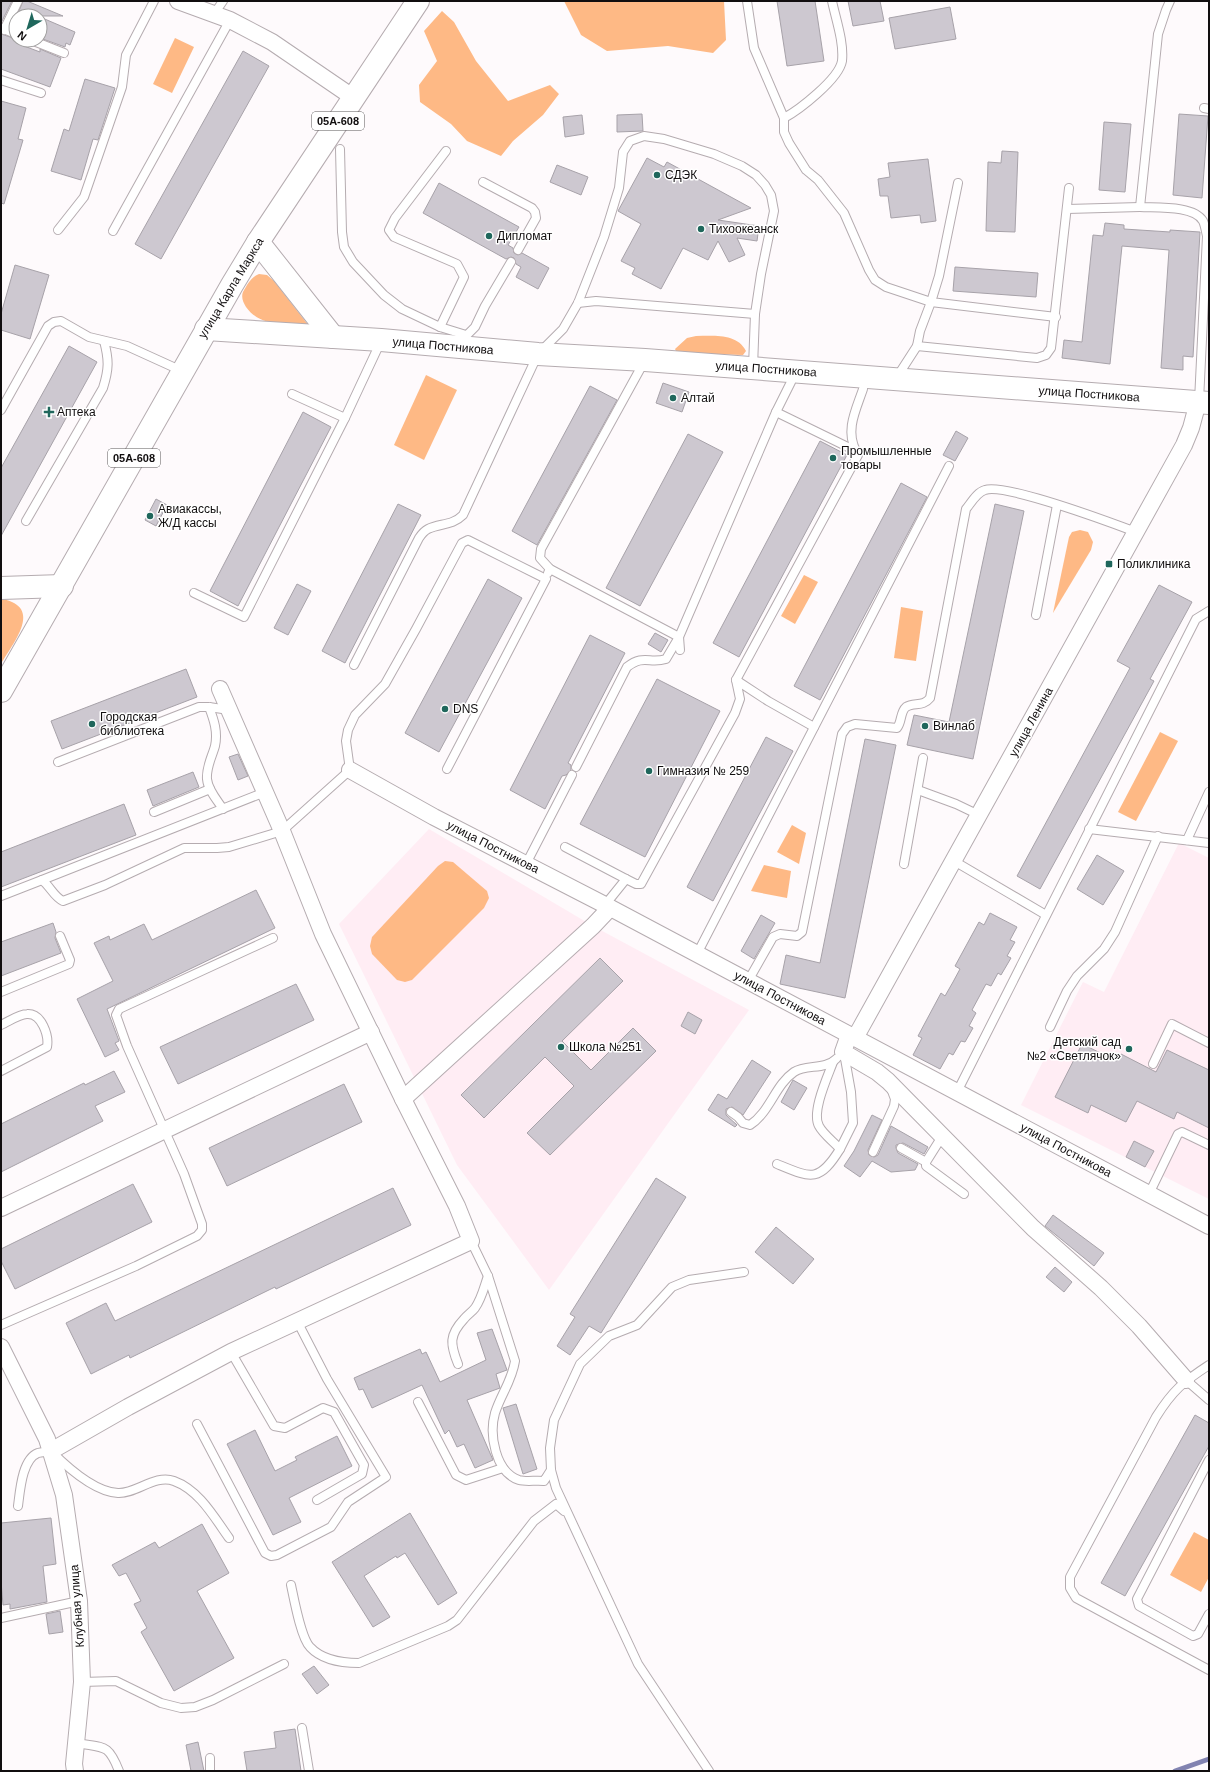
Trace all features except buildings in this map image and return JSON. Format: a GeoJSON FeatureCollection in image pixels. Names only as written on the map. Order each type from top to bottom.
{"type":"FeatureCollection","features":[{"type":"Feature","properties":{"kind":"main road","name":"улица Карла Маркса"},"geometry":{"type":"LineString","coordinates":[[62,586],[206,329],[258,242],[418,1]]}},
{"type":"Feature","properties":{"kind":"main road"},"geometry":{"type":"LineString","coordinates":[[258,242],[333,337]]}},
{"type":"Feature","properties":{"kind":"main road","name":"улица Постникова"},"geometry":{"type":"LineString","coordinates":[[206,329],[381,340],[463,341],[538,354],[645,360],[1204,402]]}},
{"type":"Feature","properties":{"kind":"main road"},"geometry":{"type":"LineString","coordinates":[[1,588],[62,586]]}},
{"type":"Feature","properties":{"kind":"main road","name":"05А-608"},"geometry":{"type":"LineString","coordinates":[[1,691],[62,586]]}},
{"type":"Feature","properties":{"kind":"street"},"geometry":{"type":"LineString","coordinates":[[178,1],[219,8],[230,20],[279,46],[354,98]]}},
{"type":"Feature","properties":{"kind":"street","name":"улица Ленина"},"geometry":{"type":"LineString","coordinates":[[838,1057],[852,1036],[954,861],[1188,437],[1204,402]]}},
{"type":"Feature","properties":{"kind":"street"},"geometry":{"type":"LineString","coordinates":[[51,1451],[128,1407],[231,1352],[471,1241],[457,1206],[323,934],[282,831],[220,688]]}},
{"type":"Feature","properties":{"kind":"street","name":"улица Постникова"},"geometry":{"type":"LineString","coordinates":[[350,770],[434,817],[607,906],[1209,1226]]}},
{"type":"Feature","properties":{"kind":"street"},"geometry":{"type":"LineString","coordinates":[[403,1099],[593,926],[607,906]]}},
{"type":"Feature","properties":{"kind":"street"},"geometry":{"type":"LineString","coordinates":[[1,1208],[371,1032]]}},
{"type":"Feature","properties":{"kind":"street"},"geometry":{"type":"LineString","coordinates":[[838,1057],[877,1072],[889,1082],[943,1135],[1033,1228],[1101,1288],[1139,1326],[1186,1380]]}},
{"type":"Feature","properties":{"kind":"street","name":"Клубная улица"},"geometry":{"type":"LineString","coordinates":[[1,1347],[51,1451],[64,1495],[79,1601],[82,1682],[77,1743],[73,1769]]}},
{"type":"Feature","properties":{"kind":"lane"},"geometry":{"type":"LineString","coordinates":[[3,29],[18,1]]}},
{"type":"Feature","properties":{"kind":"lane"},"geometry":{"type":"LineString","coordinates":[[58,230],[84,197],[122,87],[126,55],[154,1]]}},
{"type":"Feature","properties":{"kind":"lane"},"geometry":{"type":"LineString","coordinates":[[747,1],[754,48],[784,118],[784,132],[789,143],[806,170],[818,180],[844,213],[869,270],[875,280],[886,287],[931,302],[1056,317]]}},
{"type":"Feature","properties":{"kind":"lane"},"geometry":{"type":"LineString","coordinates":[[784,118],[798,110],[825,86],[835,74],[842,62],[841,44],[832,1]]}},
{"type":"Feature","properties":{"kind":"lane"},"geometry":{"type":"LineString","coordinates":[[1140,207],[1158,34],[1170,1]]}},
{"type":"Feature","properties":{"kind":"lane"},"geometry":{"type":"LineString","coordinates":[[113,231],[230,20]]}},
{"type":"Feature","properties":{"kind":"lane"},"geometry":{"type":"LineString","coordinates":[[48,47],[64,53]]}},
{"type":"Feature","properties":{"kind":"lane"},"geometry":{"type":"LineString","coordinates":[[1,80],[41,93]]}},
{"type":"Feature","properties":{"kind":"lane"},"geometry":{"type":"LineString","coordinates":[[354,665],[419,538],[427,529],[449,525],[463,515],[538,354],[563,329],[578,303],[604,237],[617,195],[623,152],[630,141],[644,136],[664,139],[714,154],[742,166],[756,175],[771,195],[774,211],[761,274],[755,314],[753,368]]}},
{"type":"Feature","properties":{"kind":"lane"},"geometry":{"type":"LineString","coordinates":[[340,149],[342,232],[346,252],[353,262],[379,289],[402,309],[440,326],[463,341],[475,327],[485,306],[511,262]]}},
{"type":"Feature","properties":{"kind":"lane"},"geometry":{"type":"LineString","coordinates":[[440,326],[464,277],[457,264],[394,237],[389,230],[395,218],[446,151]]}},
{"type":"Feature","properties":{"kind":"lane"},"geometry":{"type":"LineString","coordinates":[[483,182],[532,208],[535,212],[536,218],[518,250]]}},
{"type":"Feature","properties":{"kind":"lane"},"geometry":{"type":"LineString","coordinates":[[896,379],[917,346],[920,331],[931,302],[939,276],[958,183]]}},
{"type":"Feature","properties":{"kind":"lane"},"geometry":{"type":"LineString","coordinates":[[917,346],[1037,358],[1046,355],[1051,348],[1056,317],[1069,188]]}},
{"type":"Feature","properties":{"kind":"lane"},"geometry":{"type":"LineString","coordinates":[[1067,209],[1140,207],[1177,209],[1196,214],[1202,220],[1207,236],[1204,402]]}},
{"type":"Feature","properties":{"kind":"lane"},"geometry":{"type":"LineString","coordinates":[[578,303],[596,301],[755,314]]}},
{"type":"Feature","properties":{"kind":"lane"},"geometry":{"type":"LineString","coordinates":[[1,410],[48,326],[54,322],[61,322],[89,337],[127,346],[183,371]]}},
{"type":"Feature","properties":{"kind":"lane"},"geometry":{"type":"LineString","coordinates":[[194,593],[244,617],[345,418],[381,340]]}},
{"type":"Feature","properties":{"kind":"lane"},"geometry":{"type":"LineString","coordinates":[[26,522],[103,388],[108,373],[108,358],[104,341]]}},
{"type":"Feature","properties":{"kind":"lane"},"geometry":{"type":"LineString","coordinates":[[645,360],[541,549],[540,558],[550,569],[679,637]]}},
{"type":"Feature","properties":{"kind":"lane"},"geometry":{"type":"LineString","coordinates":[[526,864],[627,667],[636,660],[642,659],[659,661],[666,659],[679,637],[776,412],[791,382]]}},
{"type":"Feature","properties":{"kind":"lane"},"geometry":{"type":"LineString","coordinates":[[565,847],[636,884],[641,884],[644,880],[735,713],[740,699],[736,680],[857,458],[858,455],[851,442],[851,431],[863,389]]}},
{"type":"Feature","properties":{"kind":"lane"},"geometry":{"type":"LineString","coordinates":[[292,394],[345,418]]}},
{"type":"Feature","properties":{"kind":"lane"},"geometry":{"type":"LineString","coordinates":[[776,412],[856,451]]}},
{"type":"Feature","properties":{"kind":"lane"},"geometry":{"type":"LineString","coordinates":[[697,954],[949,466]]}},
{"type":"Feature","properties":{"kind":"lane"},"geometry":{"type":"LineString","coordinates":[[748,981],[773,937],[780,934],[797,936],[802,932],[842,734],[847,727],[855,724],[897,728],[904,708],[908,706],[925,704],[930,698],[966,509],[983,490],[990,488],[1016,493],[1058,505],[1136,532]]}},
{"type":"Feature","properties":{"kind":"lane"},"geometry":{"type":"LineString","coordinates":[[1036,614],[1058,505]]}},
{"type":"Feature","properties":{"kind":"lane"},"geometry":{"type":"LineString","coordinates":[[42,880],[48,885],[58,899],[63,901],[105,885],[184,848],[230,847],[282,831],[350,770],[346,741],[355,715],[385,684],[462,543],[468,540],[475,542],[546,579]]}},
{"type":"Feature","properties":{"kind":"lane"},"geometry":{"type":"LineString","coordinates":[[448,769],[550,569]]}},
{"type":"Feature","properties":{"kind":"lane"},"geometry":{"type":"LineString","coordinates":[[957,1092],[1196,619],[1209,611]]}},
{"type":"Feature","properties":{"kind":"lane"},"geometry":{"type":"LineString","coordinates":[[679,637],[680,650]]}},
{"type":"Feature","properties":{"kind":"lane"},"geometry":{"type":"LineString","coordinates":[[736,680],[768,701],[814,727]]}},
{"type":"Feature","properties":{"kind":"lane"},"geometry":{"type":"LineString","coordinates":[[58,762],[199,707],[209,706],[229,710]]}},
{"type":"Feature","properties":{"kind":"lane"},"geometry":{"type":"LineString","coordinates":[[209,706],[217,734],[207,772],[207,780],[210,789],[223,809]]}},
{"type":"Feature","properties":{"kind":"lane"},"geometry":{"type":"LineString","coordinates":[[904,864],[918,790],[922,758]]}},
{"type":"Feature","properties":{"kind":"lane"},"geometry":{"type":"LineString","coordinates":[[154,812],[210,789]]}},
{"type":"Feature","properties":{"kind":"lane"},"geometry":{"type":"LineString","coordinates":[[918,790],[956,804],[979,815]]}},
{"type":"Feature","properties":{"kind":"lane"},"geometry":{"type":"LineString","coordinates":[[1,896],[265,792]]}},
{"type":"Feature","properties":{"kind":"lane"},"geometry":{"type":"LineString","coordinates":[[1187,840],[1209,792]]}},
{"type":"Feature","properties":{"kind":"lane"},"geometry":{"type":"LineString","coordinates":[[1089,829],[1209,843]]}},
{"type":"Feature","properties":{"kind":"lane"},"geometry":{"type":"LineString","coordinates":[[1050,1028],[1067,991],[1074,981],[1104,949],[1115,932],[1158,836]]}},
{"type":"Feature","properties":{"kind":"lane"},"geometry":{"type":"LineString","coordinates":[[954,861],[1046,915]]}},
{"type":"Feature","properties":{"kind":"lane"},"geometry":{"type":"LineString","coordinates":[[607,906],[626,879]]}},
{"type":"Feature","properties":{"kind":"lane"},"geometry":{"type":"LineString","coordinates":[[1,992],[69,964],[70,960],[60,936]]}},
{"type":"Feature","properties":{"kind":"lane"},"geometry":{"type":"LineString","coordinates":[[1,1325],[136,1266],[197,1236],[202,1230],[202,1224],[184,1174],[118,1023],[116,1015],[119,1009],[273,938]]}},
{"type":"Feature","properties":{"kind":"lane"},"geometry":{"type":"LineString","coordinates":[[1,1025],[27,1014],[34,1015],[40,1020],[49,1040],[47,1047],[39,1053],[1,1071]]}},
{"type":"Feature","properties":{"kind":"lane"},"geometry":{"type":"LineString","coordinates":[[1153,1064],[1172,1024],[1209,1043]]}},
{"type":"Feature","properties":{"kind":"lane"},"geometry":{"type":"LineString","coordinates":[[731,1112],[738,1117],[743,1124],[750,1125],[760,1118],[786,1080],[795,1072],[807,1067],[824,1065],[838,1057]]}},
{"type":"Feature","properties":{"kind":"lane"},"geometry":{"type":"LineString","coordinates":[[777,1164],[808,1175],[818,1175],[830,1165],[840,1149],[853,1122],[851,1092],[838,1057]]}},
{"type":"Feature","properties":{"kind":"lane"},"geometry":{"type":"LineString","coordinates":[[838,1057],[823,1088],[817,1117],[818,1125],[840,1149]]}},
{"type":"Feature","properties":{"kind":"lane"},"geometry":{"type":"LineString","coordinates":[[873,1152],[895,1099],[889,1082]]}},
{"type":"Feature","properties":{"kind":"lane"},"geometry":{"type":"LineString","coordinates":[[1149,1194],[1178,1134],[1182,1132],[1209,1145]]}},
{"type":"Feature","properties":{"kind":"lane"},"geometry":{"type":"LineString","coordinates":[[926,1162],[943,1135]]}},
{"type":"Feature","properties":{"kind":"lane"},"geometry":{"type":"LineString","coordinates":[[901,1148],[926,1162],[926,1166],[964,1194]]}},
{"type":"Feature","properties":{"kind":"lane"},"geometry":{"type":"LineString","coordinates":[[471,1241],[488,1276],[514,1353],[515,1361],[514,1373],[509,1386],[500,1400],[494,1420],[493,1433],[495,1447],[503,1468],[508,1475],[520,1480],[544,1480],[551,1470]]}},
{"type":"Feature","properties":{"kind":"lane"},"geometry":{"type":"LineString","coordinates":[[709,1771],[638,1664],[556,1488],[551,1470],[550,1448],[554,1420],[580,1364],[609,1336],[637,1325],[672,1287],[689,1280],[744,1272]]}},
{"type":"Feature","properties":{"kind":"lane"},"geometry":{"type":"LineString","coordinates":[[458,1364],[452,1349],[454,1330],[474,1309],[481,1297],[488,1276]]}},
{"type":"Feature","properties":{"kind":"lane"},"geometry":{"type":"LineString","coordinates":[[197,1424],[266,1553],[271,1556],[277,1555],[331,1527],[348,1502],[386,1477],[327,1379],[297,1321]]}},
{"type":"Feature","properties":{"kind":"lane"},"geometry":{"type":"LineString","coordinates":[[231,1352],[274,1426],[285,1428],[323,1408],[334,1412],[364,1464],[362,1474],[317,1500]]}},
{"type":"Feature","properties":{"kind":"lane"},"geometry":{"type":"LineString","coordinates":[[1209,1365],[1186,1380],[1170,1396],[1156,1417],[1070,1577],[1070,1588],[1076,1598],[1209,1670]]}},
{"type":"Feature","properties":{"kind":"lane"},"geometry":{"type":"LineString","coordinates":[[1186,1380],[1209,1400]]}},
{"type":"Feature","properties":{"kind":"lane"},"geometry":{"type":"LineString","coordinates":[[418,1402],[456,1475],[466,1480],[503,1468]]}},
{"type":"Feature","properties":{"kind":"lane"},"geometry":{"type":"LineString","coordinates":[[18,1506],[24,1470],[28,1463],[37,1453],[51,1451],[78,1475],[96,1485],[118,1493],[158,1481],[172,1480],[188,1488],[203,1503],[229,1538]]}},
{"type":"Feature","properties":{"kind":"lane"},"geometry":{"type":"LineString","coordinates":[[1209,1461],[1137,1599],[1139,1606],[1193,1636],[1198,1634],[1209,1614]]}},
{"type":"Feature","properties":{"kind":"lane"},"geometry":{"type":"LineString","coordinates":[[290,1585],[305,1639],[310,1647],[323,1656],[336,1661],[359,1663],[448,1626],[457,1620],[534,1521],[556,1504],[567,1514]]}},
{"type":"Feature","properties":{"kind":"lane"},"geometry":{"type":"LineString","coordinates":[[1,1618],[79,1601]]}},
{"type":"Feature","properties":{"kind":"lane"},"geometry":{"type":"LineString","coordinates":[[82,1682],[116,1681],[161,1703],[181,1708],[195,1706],[213,1700],[284,1664]]}},
{"type":"Feature","properties":{"kind":"lane"},"geometry":{"type":"LineString","coordinates":[[302,1728],[309,1771]]}},
{"type":"Feature","properties":{"kind":"lane"},"geometry":{"type":"LineString","coordinates":[[77,1743],[100,1746],[108,1749],[113,1756],[119,1771]]}},
{"type":"Feature","properties":{"kind":"lane"},"geometry":{"type":"LineString","coordinates":[[210,1758],[210,1771]]}},
{"type":"Feature","properties":{"kind":"shaded area"},"geometry":{"type":"Polygon","coordinates":[[[564,1],[724,1],[726,40],[713,53],[668,46],[607,51],[581,35],[564,1]]]}},
{"type":"Feature","properties":{"kind":"shaded area"},"geometry":{"type":"Polygon","coordinates":[[[442,11],[454,22],[476,61],[508,101],[550,85],[559,94],[543,115],[513,141],[501,156],[467,141],[451,124],[420,102],[419,85],[437,61],[424,31],[442,11]]]}},
{"type":"Feature","properties":{"kind":"shaded area"},"geometry":{"type":"Polygon","coordinates":[[[175,38],[194,47],[172,93],[153,84],[175,38]]]}},
{"type":"Feature","properties":{"kind":"shaded area"},"geometry":{"type":"Polygon","coordinates":[[[259,274],[267,275],[274,281],[309,326],[266,321],[259,318],[246,307],[242,294],[254,277],[259,274]]]}},
{"type":"Feature","properties":{"kind":"shaded area"},"geometry":{"type":"Polygon","coordinates":[[[696,336],[731,338],[742,345],[746,351],[743,355],[677,353],[675,349],[687,338],[696,336]]]}},
{"type":"Feature","properties":{"kind":"shaded area"},"geometry":{"type":"Polygon","coordinates":[[[426,375],[457,390],[424,460],[394,445],[426,375]]]}},
{"type":"Feature","properties":{"kind":"shaded area"},"geometry":{"type":"Polygon","coordinates":[[[1080,530],[1088,532],[1093,542],[1091,550],[1053,613],[1069,537],[1072,532],[1080,530]]]}},
{"type":"Feature","properties":{"kind":"shaded area"},"geometry":{"type":"Polygon","coordinates":[[[804,575],[818,582],[795,624],[781,616],[804,575]]]}},
{"type":"Feature","properties":{"kind":"shaded area"},"geometry":{"type":"Polygon","coordinates":[[[2,599],[15,603],[21,610],[23,618],[22,627],[18,636],[1,664],[2,599]]]}},
{"type":"Feature","properties":{"kind":"shaded area"},"geometry":{"type":"Polygon","coordinates":[[[901,607],[923,611],[916,661],[894,658],[901,607]]]}},
{"type":"Feature","properties":{"kind":"shaded area"},"geometry":{"type":"Polygon","coordinates":[[[1160,732],[1178,741],[1136,821],[1118,812],[1160,732]]]}},
{"type":"Feature","properties":{"kind":"shaded area"},"geometry":{"type":"Polygon","coordinates":[[[792,825],[806,833],[799,864],[777,852],[792,825]]]}},
{"type":"Feature","properties":{"kind":"shaded area","name":"Школа №251"},"geometry":{"type":"Polygon","coordinates":[[[429,829],[593,926],[749,1010],[549,1290],[457,1165],[339,924],[429,829]]]}},
{"type":"Feature","properties":{"kind":"shaded area","name":"Детский сад №2 «Светлячок»"},"geometry":{"type":"Polygon","coordinates":[[[1179,843],[1209,858],[1209,1199],[1021,1105],[1083,982],[1104,992],[1179,843]]]}},
{"type":"Feature","properties":{"kind":"shaded area"},"geometry":{"type":"Polygon","coordinates":[[[445,861],[453,862],[487,891],[489,898],[484,908],[412,980],[405,982],[397,980],[372,954],[370,946],[372,937],[438,866],[445,861]]]}},
{"type":"Feature","properties":{"kind":"shaded area"},"geometry":{"type":"Polygon","coordinates":[[[764,865],[791,871],[787,898],[751,891],[764,865]]]}},
{"type":"Feature","properties":{"kind":"shaded area"},"geometry":{"type":"Polygon","coordinates":[[[1194,1532],[1209,1540],[1209,1577],[1201,1592],[1170,1575],[1194,1532]]]}},
{"type":"Feature","properties":{"kind":"waterway"},"geometry":{"type":"LineString","coordinates":[[1175,1771],[1209,1759]]}},
{"type":"Feature","properties":{"kind":"place","name":"СДЭК"},"geometry":{"type":"Point","coordinates":[657,175]}},
{"type":"Feature","properties":{"kind":"place","name":"Тихоокеанск"},"geometry":{"type":"Point","coordinates":[701,229]}},
{"type":"Feature","properties":{"kind":"place","name":"Дипломат"},"geometry":{"type":"Point","coordinates":[489,236]}},
{"type":"Feature","properties":{"kind":"place","name":"Алтай"},"geometry":{"type":"Point","coordinates":[673,398]}},
{"type":"Feature","properties":{"kind":"place","name":"Аптека"},"geometry":{"type":"Point","coordinates":[49,412]}},
{"type":"Feature","properties":{"kind":"place","name":"Промышленные товары"},"geometry":{"type":"Point","coordinates":[833,458]}},
{"type":"Feature","properties":{"kind":"place","name":"Авиакассы, Ж/Д кассы"},"geometry":{"type":"Point","coordinates":[150,516]}},
{"type":"Feature","properties":{"kind":"place","name":"Поликлиника"},"geometry":{"type":"Point","coordinates":[1109,564]}},
{"type":"Feature","properties":{"kind":"place","name":"DNS"},"geometry":{"type":"Point","coordinates":[445,709]}},
{"type":"Feature","properties":{"kind":"place","name":"Городская библиотека"},"geometry":{"type":"Point","coordinates":[92,724]}},
{"type":"Feature","properties":{"kind":"place","name":"Винлаб"},"geometry":{"type":"Point","coordinates":[925,726]}},
{"type":"Feature","properties":{"kind":"place","name":"Гимназия № 259"},"geometry":{"type":"Point","coordinates":[649,771]}},
{"type":"Feature","properties":{"kind":"place","name":"Школа №251"},"geometry":{"type":"Point","coordinates":[561,1047]}},
{"type":"Feature","properties":{"kind":"place","name":"Детский сад №2 «Светлячок»"},"geometry":{"type":"Point","coordinates":[1129,1049]}}]}
